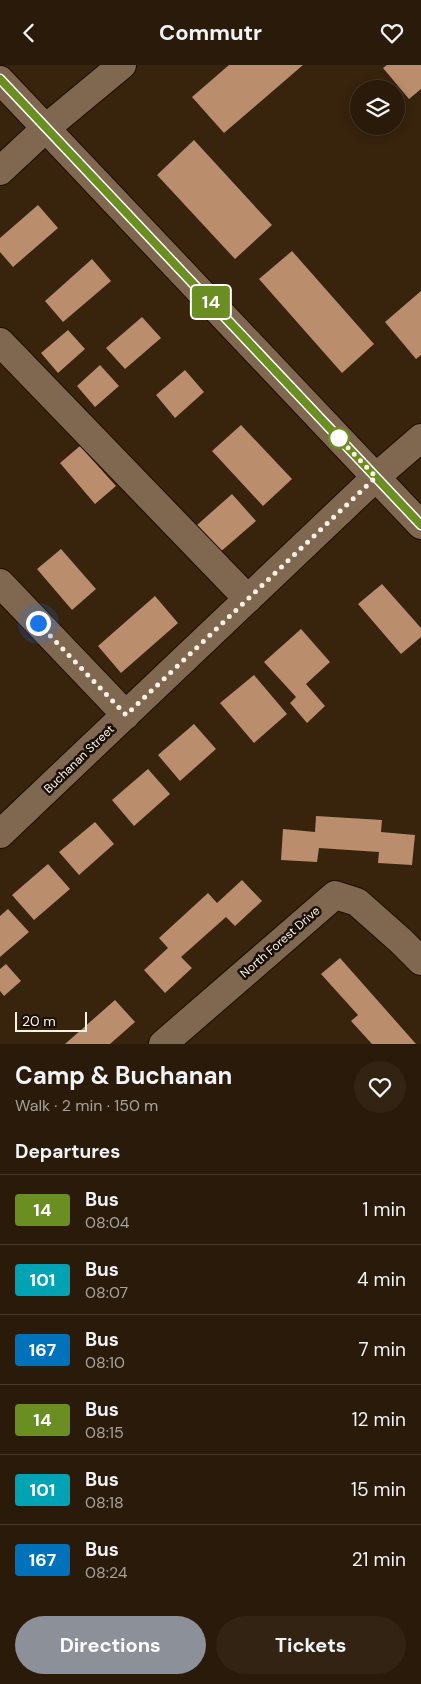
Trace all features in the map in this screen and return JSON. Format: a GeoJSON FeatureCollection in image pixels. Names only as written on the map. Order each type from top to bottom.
{"type":"FeatureCollection","features":[{"type":"Feature","properties":{"kind":"street"},"geometry":{"type":"LineString","coordinates":[[0,171],[46,128],[122,65]]}},
{"type":"Feature","properties":{"kind":"street"},"geometry":{"type":"LineString","coordinates":[[0,79],[421,525]]}},
{"type":"Feature","properties":{"kind":"street"},"geometry":{"type":"LineString","coordinates":[[0,342],[248,599]]}},
{"type":"Feature","properties":{"kind":"street","name":"Buchanan Street"},"geometry":{"type":"LineString","coordinates":[[0,834],[376,477],[421,437]]}},
{"type":"Feature","properties":{"kind":"street"},"geometry":{"type":"LineString","coordinates":[[0,583],[126,715]]}},
{"type":"Feature","properties":{"kind":"street","name":"North Forest Drive"},"geometry":{"type":"LineString","coordinates":[[163,1044],[335,895],[357,902],[421,961]]}},
{"type":"Feature","properties":{"kind":"building"},"geometry":{"type":"Polygon","coordinates":[[[229,65],[303,65],[224,133],[192,97],[229,65]]]}},
{"type":"Feature","properties":{"kind":"building"},"geometry":{"type":"Polygon","coordinates":[[[387,65],[421,65],[421,89],[409,99],[405,94],[405,80],[393,80],[383,68],[387,65]]]}},
{"type":"Feature","properties":{"kind":"building"},"geometry":{"type":"Polygon","coordinates":[[[194,140],[272,225],[235,259],[157,175],[194,140]]]}},
{"type":"Feature","properties":{"kind":"building"},"geometry":{"type":"Polygon","coordinates":[[[38,205],[58,228],[13,267],[0,252],[0,238],[38,205]]]}},
{"type":"Feature","properties":{"kind":"building"},"geometry":{"type":"Polygon","coordinates":[[[292,251],[374,344],[342,373],[259,279],[292,251]]]}},
{"type":"Feature","properties":{"kind":"building"},"geometry":{"type":"Polygon","coordinates":[[[92,259],[111,281],[63,322],[45,301],[92,259]]]}},
{"type":"Feature","properties":{"kind":"building"},"geometry":{"type":"Polygon","coordinates":[[[421,291],[421,355],[416,359],[385,322],[421,291]]]}},
{"type":"Feature","properties":{"kind":"building"},"geometry":{"type":"Polygon","coordinates":[[[142,317],[161,338],[125,369],[106,348],[142,317]]]}},
{"type":"Feature","properties":{"kind":"building"},"geometry":{"type":"Polygon","coordinates":[[[68,330],[85,349],[58,373],[41,353],[68,330]]]}},
{"type":"Feature","properties":{"kind":"building"},"geometry":{"type":"Polygon","coordinates":[[[100,365],[119,386],[95,407],[77,386],[100,365]]]}},
{"type":"Feature","properties":{"kind":"building"},"geometry":{"type":"Polygon","coordinates":[[[185,370],[204,392],[175,418],[156,395],[185,370]]]}},
{"type":"Feature","properties":{"kind":"building"},"geometry":{"type":"Polygon","coordinates":[[[241,425],[292,479],[263,506],[212,451],[241,425]]]}},
{"type":"Feature","properties":{"kind":"building"},"geometry":{"type":"Polygon","coordinates":[[[80,446],[116,486],[95,504],[60,463],[80,446]]]}},
{"type":"Feature","properties":{"kind":"building"},"geometry":{"type":"Polygon","coordinates":[[[232,494],[256,521],[211,560],[188,533],[232,494]]]}},
{"type":"Feature","properties":{"kind":"building"},"geometry":{"type":"Polygon","coordinates":[[[61,549],[96,589],[72,610],[37,569],[61,549]]]}},
{"type":"Feature","properties":{"kind":"building"},"geometry":{"type":"Polygon","coordinates":[[[382,584],[421,628],[421,637],[401,654],[358,604],[382,584]]]}},
{"type":"Feature","properties":{"kind":"building"},"geometry":{"type":"Polygon","coordinates":[[[155,596],[178,623],[121,673],[98,646],[155,596]]]}},
{"type":"Feature","properties":{"kind":"building"},"geometry":{"type":"Polygon","coordinates":[[[301,629],[330,662],[306,684],[325,706],[307,723],[290,703],[296,697],[264,662],[301,629]]]}},
{"type":"Feature","properties":{"kind":"building"},"geometry":{"type":"Polygon","coordinates":[[[254,675],[287,714],[254,743],[220,703],[254,675]]]}},
{"type":"Feature","properties":{"kind":"building"},"geometry":{"type":"Polygon","coordinates":[[[194,724],[216,749],[180,781],[158,755],[194,724]]]}},
{"type":"Feature","properties":{"kind":"building"},"geometry":{"type":"Polygon","coordinates":[[[148,769],[170,794],[134,826],[112,800],[148,769]]]}},
{"type":"Feature","properties":{"kind":"building"},"geometry":{"type":"Polygon","coordinates":[[[316,816],[382,820],[381,832],[415,835],[412,865],[378,863],[379,852],[319,848],[317,862],[281,860],[283,829],[315,832],[316,816]]]}},
{"type":"Feature","properties":{"kind":"building"},"geometry":{"type":"Polygon","coordinates":[[[95,822],[114,844],[79,875],[59,852],[95,822]]]}},
{"type":"Feature","properties":{"kind":"building"},"geometry":{"type":"Polygon","coordinates":[[[48,864],[70,889],[34,920],[12,895],[48,864]]]}},
{"type":"Feature","properties":{"kind":"building"},"geometry":{"type":"Polygon","coordinates":[[[242,880],[262,901],[235,926],[226,917],[181,957],[192,968],[165,993],[144,970],[168,948],[159,938],[208,893],[217,903],[242,880]]]}},
{"type":"Feature","properties":{"kind":"building"},"geometry":{"type":"Polygon","coordinates":[[[8,909],[29,932],[0,957],[0,916],[8,909]]]}},
{"type":"Feature","properties":{"kind":"building"},"geometry":{"type":"Polygon","coordinates":[[[340,958],[416,1044],[372,1044],[351,1021],[358,1015],[321,974],[340,958]]]}},
{"type":"Feature","properties":{"kind":"building"},"geometry":{"type":"Polygon","coordinates":[[[6,964],[21,981],[4,996],[0,991],[0,969],[6,964]]]}},
{"type":"Feature","properties":{"kind":"building"},"geometry":{"type":"Polygon","coordinates":[[[115,1000],[135,1022],[110,1044],[65,1044],[115,1000]]]}},
{"type":"Feature","properties":{"kind":"bus line","name":"14"},"geometry":{"type":"LineString","coordinates":[[0,79],[421,525]]}},
{"type":"Feature","properties":{"kind":"route"},"geometry":{"type":"LineString","coordinates":[[38,623],[126,715],[376,477],[336,435],[339,438]]}}]}
